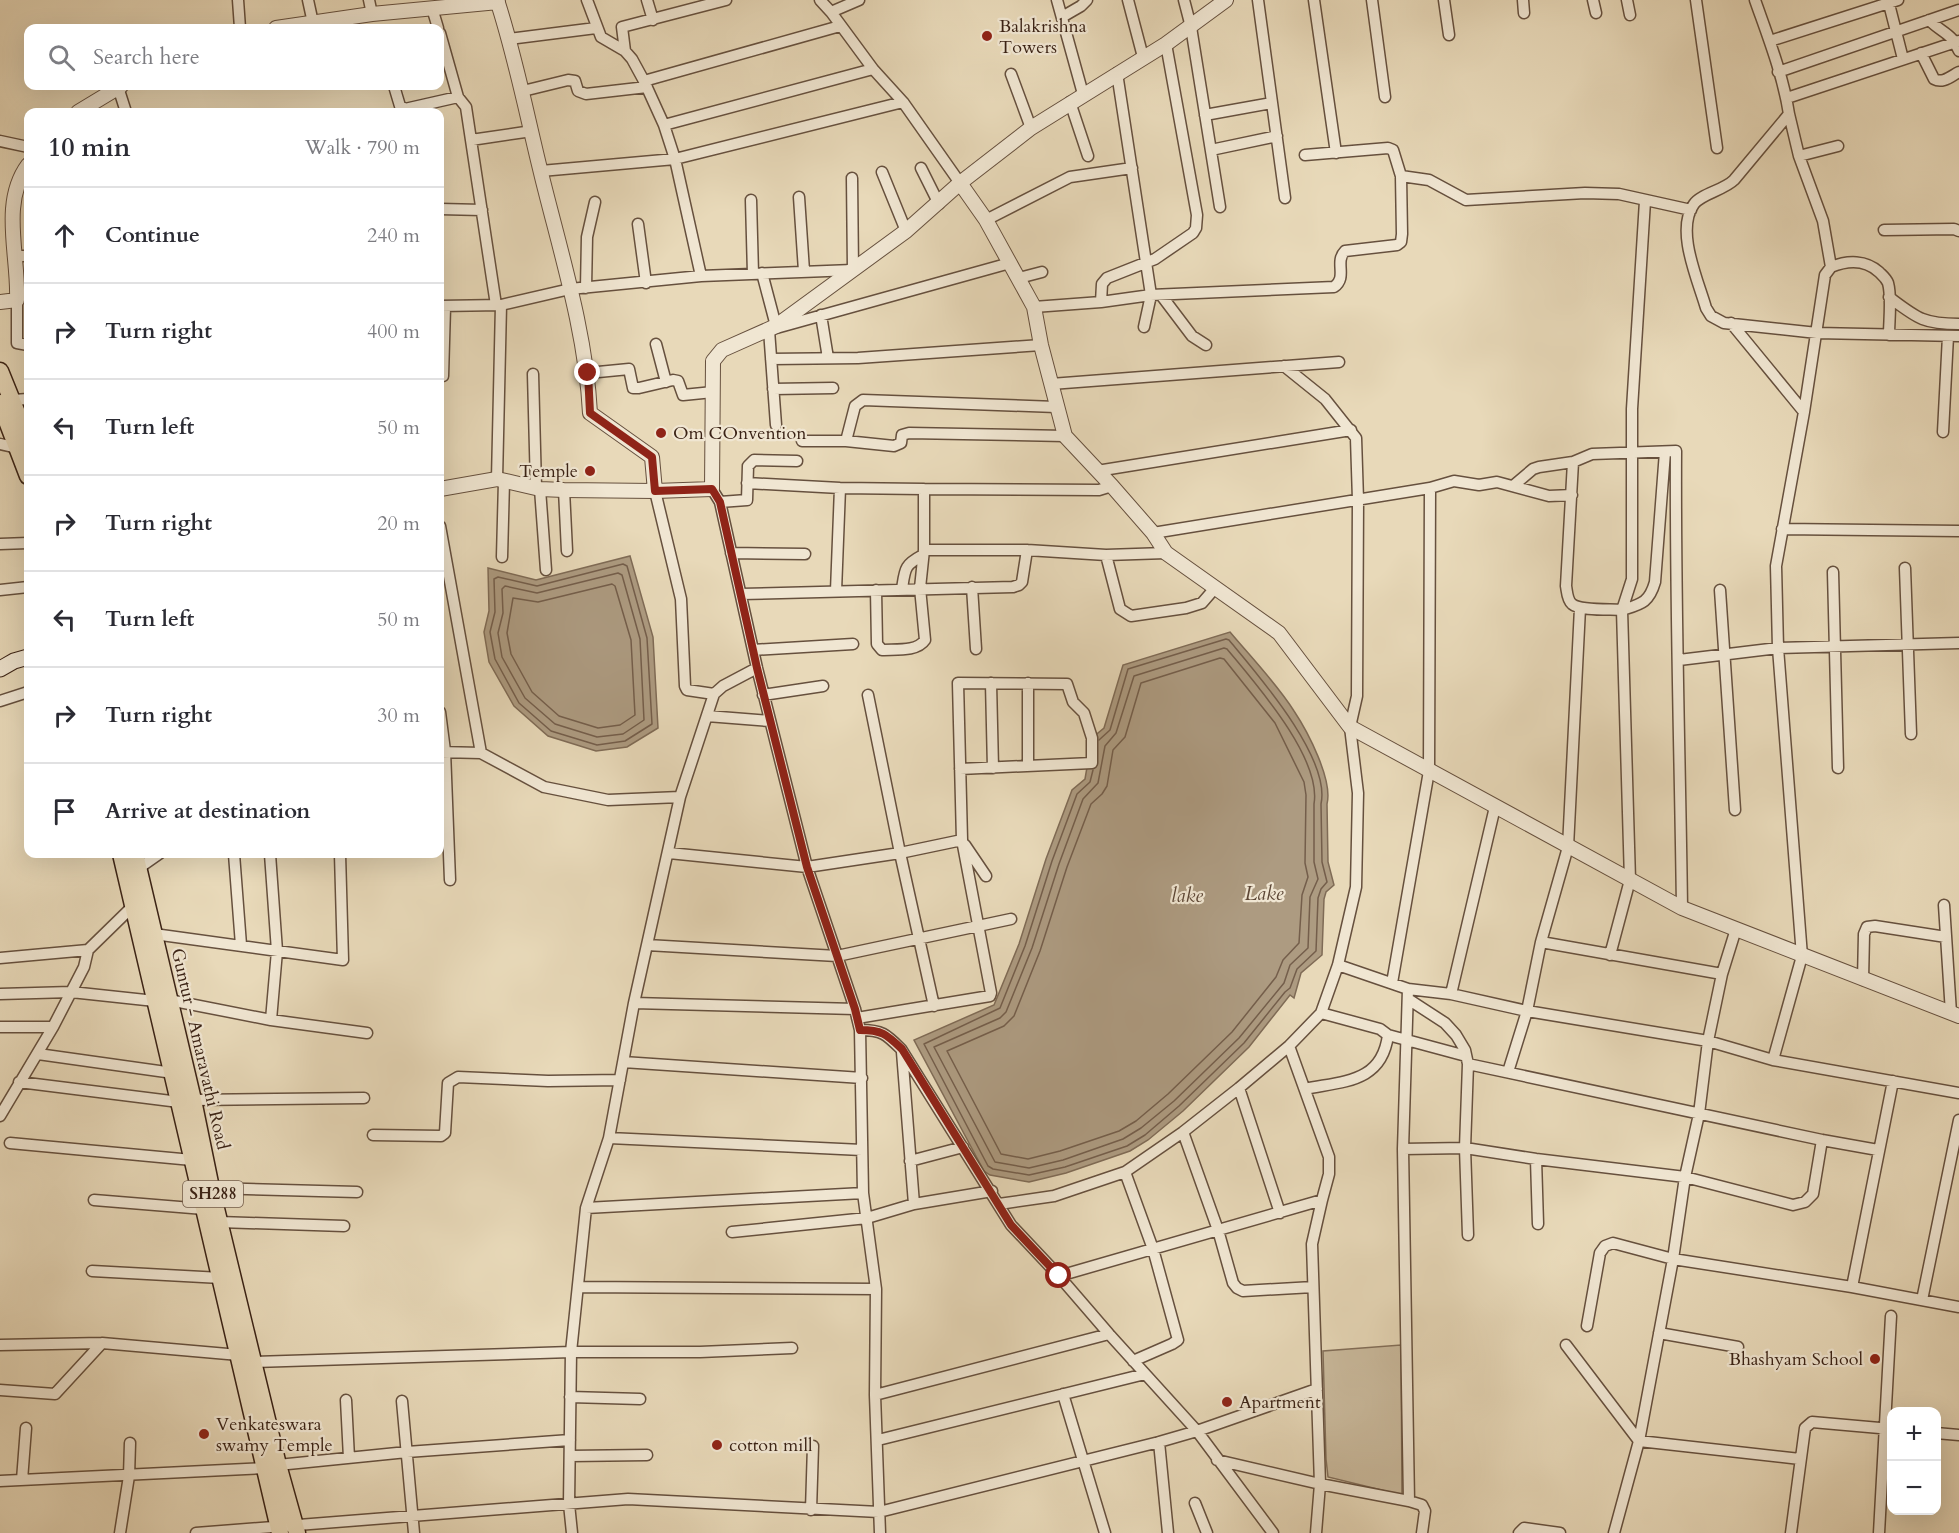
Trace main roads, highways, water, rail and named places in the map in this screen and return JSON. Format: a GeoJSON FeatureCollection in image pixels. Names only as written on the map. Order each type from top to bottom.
{"type":"FeatureCollection","features":[{"type":"Feature","properties":{"kind":"main road"},"geometry":{"type":"LineString","coordinates":[[0,371],[14,400],[23,444]]}},
{"type":"Feature","properties":{"kind":"main road"},"geometry":{"type":"LineString","coordinates":[[0,669],[24,658]]}},
{"type":"Feature","properties":{"kind":"main road","name":"Guntur - Amaravathi Road"},"geometry":{"type":"LineString","coordinates":[[122,858],[132,907],[162,1001],[186,1101],[211,1188],[246,1358],[288,1529]]}},
{"type":"Feature","properties":{"kind":"main road","name":"Guntur - Amaravathi Road"},"geometry":{"type":"LineString","coordinates":[[137,861],[154,934],[173,1073],[186,1101],[192,1160],[221,1278],[246,1358]]}},
{"type":"Feature","properties":{"kind":"water"},"geometry":{"type":"Polygon","coordinates":[[[630,556],[653,637],[658,728],[627,747],[596,751],[548,736],[514,706],[489,662],[484,632],[489,611],[488,568],[536,580],[630,556]]]}},
{"type":"Feature","properties":{"kind":"water","name":"lake"},"geometry":{"type":"Polygon","coordinates":[[[1230,632],[1272,681],[1300,720],[1323,770],[1328,794],[1328,862],[1334,885],[1326,892],[1324,899],[1322,955],[1301,973],[1294,998],[1290,995],[1249,1047],[1183,1111],[1148,1140],[1130,1151],[1066,1173],[1029,1182],[990,1175],[984,1171],[914,1040],[994,1005],[1019,944],[1046,859],[1072,790],[1085,779],[1092,738],[1104,728],[1123,665],[1230,632]]]}},
{"type":"Feature","properties":{"kind":"place","name":"Balakrishna Towers"},"geometry":{"type":"Point","coordinates":[987,36]}},
{"type":"Feature","properties":{"kind":"place","name":"Om COnvention"},"geometry":{"type":"Point","coordinates":[661,433]}},
{"type":"Feature","properties":{"kind":"place","name":"Temple"},"geometry":{"type":"Point","coordinates":[590,471]}},
{"type":"Feature","properties":{"kind":"place","name":"Bhashyam School"},"geometry":{"type":"Point","coordinates":[1875,1359]}},
{"type":"Feature","properties":{"kind":"place","name":"Apartment"},"geometry":{"type":"Point","coordinates":[1227,1402]}},
{"type":"Feature","properties":{"kind":"place","name":"Venkateswara swamy Temple"},"geometry":{"type":"Point","coordinates":[204,1434]}},
{"type":"Feature","properties":{"kind":"place","name":"cotton mill"},"geometry":{"type":"Point","coordinates":[717,1445]}},
{"type":"Feature","properties":{"kind":"water label","name":"Lake"},"geometry":{"type":"Point","coordinates":[1264,893]}}]}
